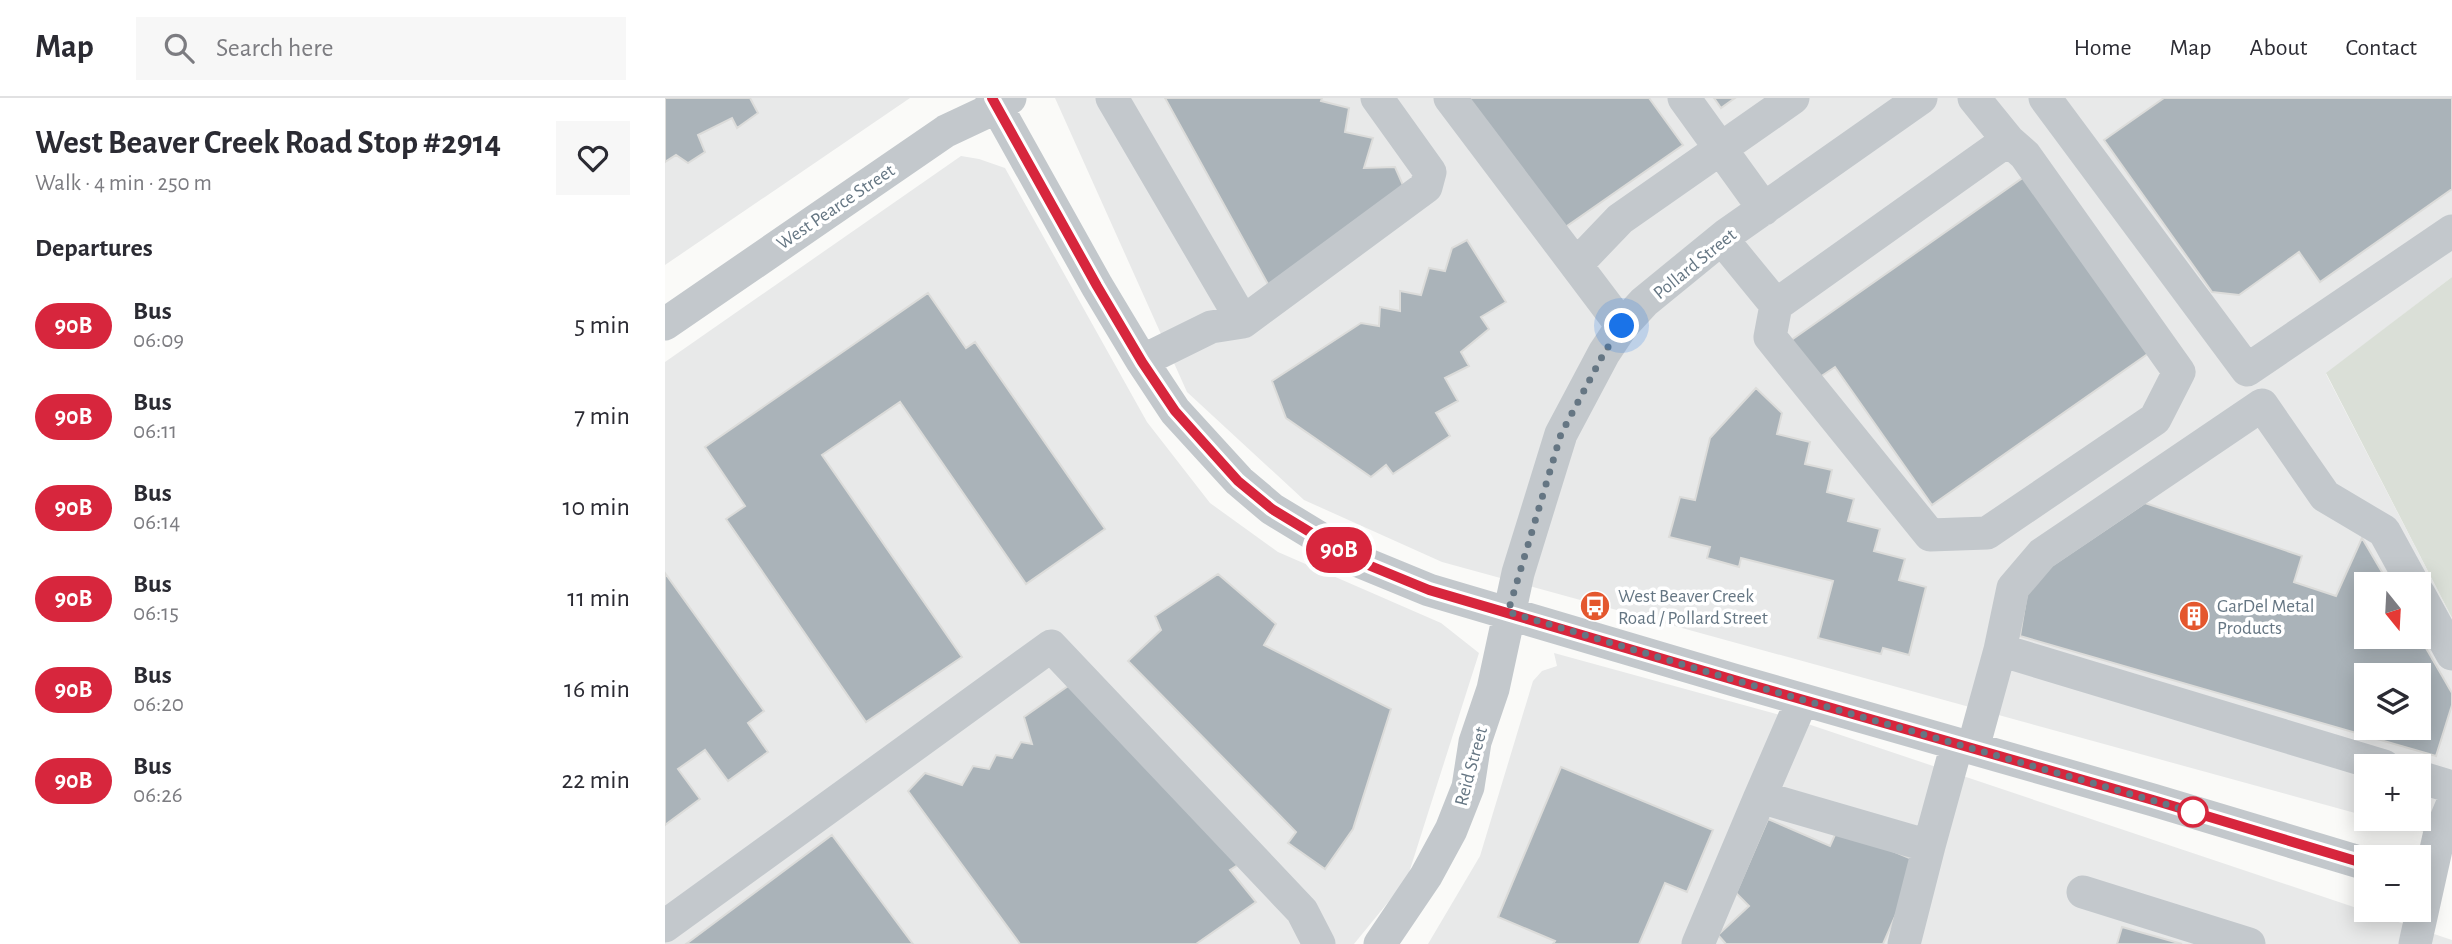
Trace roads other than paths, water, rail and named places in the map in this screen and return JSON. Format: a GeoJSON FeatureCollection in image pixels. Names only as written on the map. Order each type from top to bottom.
{"type":"FeatureCollection","features":[{"type":"Feature","properties":{"kind":"street"},"geometry":{"type":"LineString","coordinates":[[1112,98],[1243,322]]}},
{"type":"Feature","properties":{"kind":"street"},"geometry":{"type":"LineString","coordinates":[[1142,362],[1211,327],[1243,322],[1426,187],[1430,172],[1377,98]]}},
{"type":"Feature","properties":{"kind":"street"},"geometry":{"type":"LineString","coordinates":[[1450,98],[1622,326]]}},
{"type":"Feature","properties":{"kind":"street"},"geometry":{"type":"LineString","coordinates":[[1684,98],[1765,209]]}},
{"type":"Feature","properties":{"kind":"street"},"geometry":{"type":"LineString","coordinates":[[1576,265],[1621,219],[1793,98]]}},
{"type":"Feature","properties":{"kind":"street","name":"Pollard Street"},"geometry":{"type":"LineString","coordinates":[[1508,612],[1561,434],[1604,353],[1622,326],[1644,302],[1722,239],[1920,98]]}},
{"type":"Feature","properties":{"kind":"street"},"geometry":{"type":"LineString","coordinates":[[1974,98],[2008,140],[2025,155],[2179,372],[2155,419],[1987,533],[1930,535],[1770,337],[1776,305],[2008,140]]}},
{"type":"Feature","properties":{"kind":"street"},"geometry":{"type":"LineString","coordinates":[[2045,98],[2247,370],[2452,232]]}},
{"type":"Feature","properties":{"kind":"street"},"geometry":{"type":"LineString","coordinates":[[1000,101],[1091,277],[1175,411],[1238,481],[1272,509],[1356,560],[1429,590],[2354,860]]}},
{"type":"Feature","properties":{"kind":"street","name":"West Pearce Street"},"geometry":{"type":"LineString","coordinates":[[665,324],[946,131],[1000,101]]}},
{"type":"Feature","properties":{"kind":"street"},"geometry":{"type":"LineString","coordinates":[[1722,239],[1776,305]]}},
{"type":"Feature","properties":{"kind":"street"},"geometry":{"type":"LineString","coordinates":[[1904,944],[1929,846],[2000,650],[2013,588],[2042,554],[2262,405],[2325,496],[2383,531],[2406,572]]}},
{"type":"Feature","properties":{"kind":"street","name":"Reid Street"},"geometry":{"type":"LineString","coordinates":[[1380,944],[1426,876],[1451,830],[1468,787],[1475,742],[1493,689],[1508,612]]}},
{"type":"Feature","properties":{"kind":"street"},"geometry":{"type":"LineString","coordinates":[[2431,616],[2452,654]]}},
{"type":"Feature","properties":{"kind":"street"},"geometry":{"type":"LineString","coordinates":[[665,926],[1051,646],[1301,912],[1319,944]]}},
{"type":"Feature","properties":{"kind":"street"},"geometry":{"type":"LineString","coordinates":[[2000,650],[2354,757]]}},
{"type":"Feature","properties":{"kind":"street"},"geometry":{"type":"LineString","coordinates":[[1698,944],[1802,700]]}},
{"type":"Feature","properties":{"kind":"street"},"geometry":{"type":"LineString","coordinates":[[2431,781],[2452,787]]}},
{"type":"Feature","properties":{"kind":"street"},"geometry":{"type":"LineString","coordinates":[[1761,797],[1929,846]]}},
{"type":"Feature","properties":{"kind":"street"},"geometry":{"type":"LineString","coordinates":[[2415,944],[2433,884],[2439,836],[2452,805]]}},
{"type":"Feature","properties":{"kind":"street"},"geometry":{"type":"LineString","coordinates":[[2083,892],[2249,944]]}},
{"type":"Feature","properties":{"kind":"place","name":"West Beaver Creek Road / Pollard Street"},"geometry":{"type":"Point","coordinates":[1595,606]}},
{"type":"Feature","properties":{"kind":"place","name":"GarDel Metal Products"},"geometry":{"type":"Point","coordinates":[2194,616]}}]}
